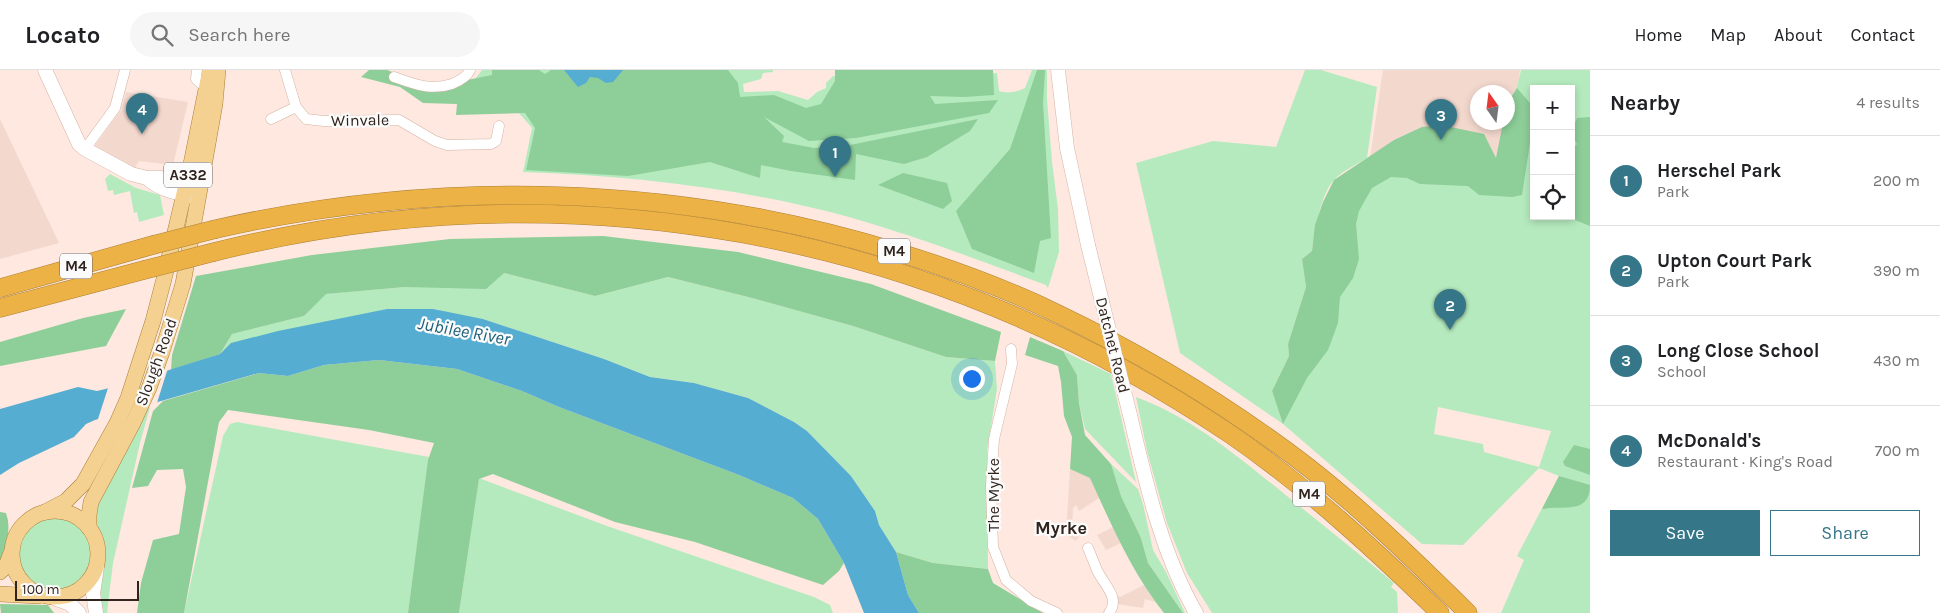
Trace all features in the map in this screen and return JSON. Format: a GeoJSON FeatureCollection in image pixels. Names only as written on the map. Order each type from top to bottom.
{"type":"FeatureCollection","features":[{"type":"Feature","properties":{"kind":"highway","name":"M4"},"geometry":{"type":"LineString","coordinates":[[0,288],[216,229],[293,212],[365,202],[481,195],[563,195],[640,200],[722,211],[796,225],[881,247],[957,272],[1060,314],[1140,356],[1208,396],[1280,446],[1344,497],[1468,613]]}},
{"type":"Feature","properties":{"kind":"highway","name":"M4"},"geometry":{"type":"LineString","coordinates":[[0,308],[214,252],[297,234],[381,221],[469,214],[552,214],[649,220],[703,227],[812,247],[885,268],[1008,312],[1125,369],[1232,436],[1310,494],[1339,518],[1440,613]]}},
{"type":"Feature","properties":{"kind":"main road"},"geometry":{"type":"LineString","coordinates":[[45,70],[78,144],[85,150],[131,174],[147,178],[154,184],[192,191]]}},
{"type":"Feature","properties":{"kind":"main road","name":"A332"},"geometry":{"type":"LineString","coordinates":[[192,191],[210,70]]}},
{"type":"Feature","properties":{"kind":"main road","name":"A332"},"geometry":{"type":"LineString","coordinates":[[192,191],[218,89],[218,70]]}},
{"type":"Feature","properties":{"kind":"main road","name":"Datchet Road"},"geometry":{"type":"LineString","coordinates":[[1058,70],[1067,148],[1088,245],[1130,415],[1158,524],[1173,566],[1196,613]]}},
{"type":"Feature","properties":{"kind":"main road","name":"Slough Road"},"geometry":{"type":"LineString","coordinates":[[45,512],[66,500],[83,484],[117,423],[128,398],[153,321],[192,191]]}},
{"type":"Feature","properties":{"kind":"main road","name":"Slough Road"},"geometry":{"type":"LineString","coordinates":[[89,528],[90,508],[93,497],[133,423],[162,352],[183,284],[192,191]]}},
{"type":"Feature","properties":{"kind":"main road"},"geometry":{"type":"LineString","coordinates":[[45,512],[55,511],[71,514],[84,521],[89,528]]}},
{"type":"Feature","properties":{"kind":"main road","name":"A332"},"geometry":{"type":"LineString","coordinates":[[0,572],[6,566],[16,536],[24,524],[45,512]]}},
{"type":"Feature","properties":{"kind":"main road","name":"A332"},"geometry":{"type":"LineString","coordinates":[[89,528],[98,548],[97,567]]}},
{"type":"Feature","properties":{"kind":"main road"},"geometry":{"type":"LineString","coordinates":[[11,553],[19,579],[32,591],[70,604],[79,613]]}},
{"type":"Feature","properties":{"kind":"main road"},"geometry":{"type":"LineString","coordinates":[[0,594],[49,597],[74,593],[84,586],[97,567]]}},
{"type":"Feature","properties":{"kind":"main road"},"geometry":{"type":"LineString","coordinates":[[96,613],[93,594],[97,567]]}},
{"type":"Feature","properties":{"kind":"street"},"geometry":{"type":"LineString","coordinates":[[85,150],[115,108],[125,70]]}},
{"type":"Feature","properties":{"kind":"street"},"geometry":{"type":"LineString","coordinates":[[197,70],[196,79],[206,88]]}},
{"type":"Feature","properties":{"kind":"street"},"geometry":{"type":"LineString","coordinates":[[271,119],[296,108],[285,70]]}},
{"type":"Feature","properties":{"kind":"street"},"geometry":{"type":"LineString","coordinates":[[394,77],[431,88],[459,81],[470,70]]}},
{"type":"Feature","properties":{"kind":"street","name":"Winvale"},"geometry":{"type":"LineString","coordinates":[[296,108],[306,118],[324,121],[399,120],[434,141],[447,144],[491,144],[496,141],[499,126]]}},
{"type":"Feature","properties":{"kind":"street","name":"The Myrke"},"geometry":{"type":"LineString","coordinates":[[1011,349],[1012,364],[994,439],[991,486],[993,547],[1006,580],[1031,601],[1057,613]]}},
{"type":"Feature","properties":{"kind":"street"},"geometry":{"type":"LineString","coordinates":[[1088,548],[1098,572],[1112,594],[1112,608],[1109,613]]}},
{"type":"Feature","properties":{"kind":"shaded area"},"geometry":{"type":"Polygon","coordinates":[[[1383,70],[1520,70],[1515,107],[1515,85],[1470,85],[1470,130],[1512,130],[1505,180],[1370,158],[1383,70]]]}},
{"type":"Feature","properties":{"kind":"shaded area"},"geometry":{"type":"Polygon","coordinates":[[[126,92],[188,102],[173,165],[139,161],[134,169],[92,150],[121,110],[126,92]]]}},
{"type":"Feature","properties":{"kind":"shaded area"},"geometry":{"type":"Polygon","coordinates":[[[0,119],[59,243],[0,259],[0,119]]]}},
{"type":"Feature","properties":{"kind":"shaded area"},"geometry":{"type":"Polygon","coordinates":[[[1070,469],[1090,477],[1099,498],[1079,511],[1076,505],[1073,508],[1072,525],[1080,535],[1076,541],[1066,535],[1070,469]]]}},
{"type":"Feature","properties":{"kind":"shaded area"},"geometry":{"type":"Polygon","coordinates":[[[1113,527],[1121,543],[1106,550],[1097,535],[1113,527]]]}},
{"type":"Feature","properties":{"kind":"shaded area"},"geometry":{"type":"Polygon","coordinates":[[[1144,585],[1155,602],[1145,599],[1143,608],[1117,604],[1116,595],[1120,597],[1144,585]]]}},
{"type":"Feature","properties":{"kind":"green space"},"geometry":{"type":"Polygon","coordinates":[[[369,70],[387,70],[432,87],[492,75],[492,70],[539,70],[545,74],[551,70],[728,70],[738,83],[740,97],[774,95],[806,108],[821,104],[835,81],[835,70],[993,70],[994,95],[964,97],[930,96],[935,104],[998,100],[989,113],[856,138],[809,141],[764,117],[784,136],[782,142],[814,148],[850,145],[978,119],[970,131],[927,157],[904,164],[856,154],[855,180],[761,165],[760,178],[710,162],[628,176],[526,170],[535,128],[525,113],[456,115],[457,104],[423,103],[400,87],[361,77],[369,70]]]}},
{"type":"Feature","properties":{"kind":"green space"},"geometry":{"type":"Polygon","coordinates":[[[482,70],[773,70],[773,72],[763,73],[761,79],[743,84],[744,92],[778,91],[808,100],[817,92],[826,88],[826,83],[833,76],[904,79],[997,73],[999,91],[1009,92],[1025,88],[1032,70],[1047,70],[1047,99],[1058,209],[1059,252],[1048,288],[1046,285],[973,258],[874,224],[769,198],[646,180],[523,172],[532,128],[513,106],[476,78],[482,70]]]}},
{"type":"Feature","properties":{"kind":"green space"},"geometry":{"type":"Polygon","coordinates":[[[1037,70],[1045,70],[1043,103],[1051,238],[1040,241],[1034,273],[972,249],[956,211],[1010,149],[1037,70]]]}},
{"type":"Feature","properties":{"kind":"green space"},"geometry":{"type":"Polygon","coordinates":[[[1305,70],[1321,70],[1377,87],[1367,158],[1341,174],[1329,186],[1319,214],[1312,251],[1302,259],[1306,287],[1288,344],[1289,356],[1272,391],[1283,423],[1360,176],[1496,176],[1507,130],[1515,130],[1515,95],[1521,70],[1590,70],[1590,613],[1501,613],[1524,560],[1517,556],[1559,476],[1539,468],[1463,545],[1422,544],[1283,424],[1180,353],[1136,163],[1213,141],[1276,147],[1305,70]],[[1438,407],[1434,434],[1483,444],[1484,452],[1539,467],[1551,431],[1438,407]]]}},
{"type":"Feature","properties":{"kind":"green space"},"geometry":{"type":"Polygon","coordinates":[[[1517,88],[1530,103],[1530,143],[1522,195],[1512,197],[1479,195],[1468,186],[1420,184],[1407,178],[1391,177],[1372,188],[1359,211],[1356,224],[1359,259],[1353,278],[1340,297],[1338,323],[1328,350],[1307,378],[1283,424],[1272,391],[1289,356],[1288,344],[1306,287],[1302,259],[1312,251],[1315,225],[1323,202],[1334,180],[1394,140],[1422,127],[1441,125],[1484,134],[1496,158],[1502,130],[1515,130],[1515,91],[1517,88]]]}},
{"type":"Feature","properties":{"kind":"green space"},"geometry":{"type":"Polygon","coordinates":[[[1590,117],[1590,226],[1575,220],[1575,146],[1577,144],[1575,140],[1575,124],[1577,118],[1590,117]]]}},
{"type":"Feature","properties":{"kind":"green space"},"geometry":{"type":"Polygon","coordinates":[[[903,173],[947,183],[952,201],[943,209],[878,185],[903,173]]]}},
{"type":"Feature","properties":{"kind":"green space"},"geometry":{"type":"Polygon","coordinates":[[[110,174],[136,188],[160,195],[164,215],[139,222],[137,212],[134,213],[130,191],[114,195],[113,190],[108,191],[105,179],[110,174]]]}},
{"type":"Feature","properties":{"kind":"green space"},"geometry":{"type":"Polygon","coordinates":[[[603,236],[738,252],[871,284],[1001,332],[995,361],[946,357],[853,326],[668,277],[595,296],[504,273],[486,289],[405,287],[326,294],[304,316],[232,334],[220,354],[171,370],[172,355],[196,276],[312,255],[450,239],[603,236]]]}},
{"type":"Feature","properties":{"kind":"green space"},"geometry":{"type":"Polygon","coordinates":[[[504,273],[595,296],[668,277],[853,326],[946,357],[995,361],[997,389],[987,451],[988,569],[933,563],[896,552],[879,525],[875,511],[851,476],[807,431],[794,422],[748,398],[694,383],[650,377],[604,359],[483,319],[387,309],[220,354],[232,334],[304,316],[325,294],[405,287],[504,273]]]}},
{"type":"Feature","properties":{"kind":"green space"},"geometry":{"type":"Polygon","coordinates":[[[126,309],[106,346],[0,366],[0,342],[83,318],[126,309]]]}},
{"type":"Feature","properties":{"kind":"green space"},"geometry":{"type":"Polygon","coordinates":[[[1030,337],[1063,351],[1077,375],[1079,403],[1085,435],[1111,464],[1121,496],[1141,538],[1148,563],[1183,613],[1164,613],[1152,598],[1132,565],[1090,478],[1070,469],[1072,437],[1064,416],[1058,366],[1025,355],[1030,337]]]}},
{"type":"Feature","properties":{"kind":"green space"},"geometry":{"type":"Polygon","coordinates":[[[1063,351],[1111,374],[1136,482],[1085,429],[1079,403],[1077,375],[1063,351]]]}},
{"type":"Feature","properties":{"kind":"green space"},"geometry":{"type":"Polygon","coordinates":[[[379,360],[457,369],[522,391],[559,407],[739,475],[793,498],[818,519],[844,563],[839,571],[823,585],[695,542],[615,522],[493,474],[479,479],[459,613],[408,613],[428,460],[434,443],[369,430],[228,410],[219,422],[184,613],[137,613],[141,583],[153,540],[179,534],[186,487],[183,469],[157,470],[148,486],[132,488],[153,411],[163,401],[259,373],[288,376],[324,365],[379,360]]]}},
{"type":"Feature","properties":{"kind":"green space"},"geometry":{"type":"Polygon","coordinates":[[[154,393],[140,443],[113,563],[107,613],[99,613],[99,571],[103,552],[94,523],[93,512],[154,393]]]}},
{"type":"Feature","properties":{"kind":"green space"},"geometry":{"type":"Polygon","coordinates":[[[1136,397],[1176,415],[1213,438],[1380,571],[1394,583],[1391,587],[1397,592],[1398,613],[1212,613],[1187,573],[1167,523],[1147,451],[1136,397]]]}},
{"type":"Feature","properties":{"kind":"green space"},"geometry":{"type":"Polygon","coordinates":[[[237,422],[429,457],[408,613],[184,613],[223,436],[230,424],[237,422]]]}},
{"type":"Feature","properties":{"kind":"green space"},"geometry":{"type":"Polygon","coordinates":[[[1574,445],[1590,449],[1590,475],[1565,466],[1563,462],[1574,445]]]}},
{"type":"Feature","properties":{"kind":"green space"},"geometry":{"type":"Polygon","coordinates":[[[1111,464],[1138,489],[1153,550],[1166,572],[1185,613],[1183,613],[1148,563],[1141,538],[1121,496],[1111,464]]]}},
{"type":"Feature","properties":{"kind":"green space"},"geometry":{"type":"Polygon","coordinates":[[[1559,476],[1590,485],[1589,494],[1585,501],[1574,507],[1542,509],[1559,476]]]}},
{"type":"Feature","properties":{"kind":"green space"},"geometry":{"type":"Polygon","coordinates":[[[479,478],[607,526],[814,597],[830,605],[833,613],[459,613],[479,478]]]}},
{"type":"Feature","properties":{"kind":"green space"},"geometry":{"type":"Polygon","coordinates":[[[0,512],[6,513],[8,532],[0,563],[0,512]]]}},
{"type":"Feature","properties":{"kind":"green space"},"geometry":{"type":"Polygon","coordinates":[[[55,516],[69,519],[82,527],[90,540],[93,554],[90,568],[82,581],[69,589],[55,592],[41,589],[28,581],[20,568],[17,554],[20,540],[28,527],[41,519],[55,516]]]}},
{"type":"Feature","properties":{"kind":"green space"},"geometry":{"type":"Polygon","coordinates":[[[896,552],[933,563],[988,569],[993,583],[1043,613],[919,613],[908,595],[896,552]]]}},
{"type":"Feature","properties":{"kind":"green space"},"geometry":{"type":"Polygon","coordinates":[[[0,604],[48,605],[54,613],[1,613],[0,604]]]}},
{"type":"Feature","properties":{"kind":"water"},"geometry":{"type":"Polygon","coordinates":[[[564,70],[623,70],[613,82],[606,83],[598,78],[590,77],[586,83],[578,87],[564,70]]]}},
{"type":"Feature","properties":{"kind":"water","name":"Jubilee River"},"geometry":{"type":"Polygon","coordinates":[[[387,309],[433,309],[483,319],[604,359],[650,377],[694,383],[748,398],[794,422],[807,431],[851,476],[875,511],[879,525],[896,552],[908,595],[919,613],[864,613],[844,563],[818,519],[793,498],[739,475],[559,407],[522,391],[457,369],[379,360],[324,365],[288,376],[259,373],[95,420],[86,424],[74,437],[19,463],[0,475],[0,409],[78,387],[97,391],[118,386],[220,354],[231,343],[278,331],[387,309]]]}},
{"type":"Feature","properties":{"kind":"pier"},"geometry":{"type":"Polygon","coordinates":[[[168,368],[156,406],[97,422],[109,385],[168,368]]]}},
{"type":"Feature","properties":{"kind":"place","name":"McDonald's"},"geometry":{"type":"Point","coordinates":[142,134]}},
{"type":"Feature","properties":{"kind":"place","name":"Long Close School"},"geometry":{"type":"Point","coordinates":[1441,140]}},
{"type":"Feature","properties":{"kind":"place","name":"Herschel Park"},"geometry":{"type":"Point","coordinates":[835,177]}},
{"type":"Feature","properties":{"kind":"place","name":"Upton Court Park"},"geometry":{"type":"Point","coordinates":[1450,330]}},
{"type":"Feature","properties":{"kind":"district","name":"Myrke"},"geometry":{"type":"Point","coordinates":[1061,528]}}]}
